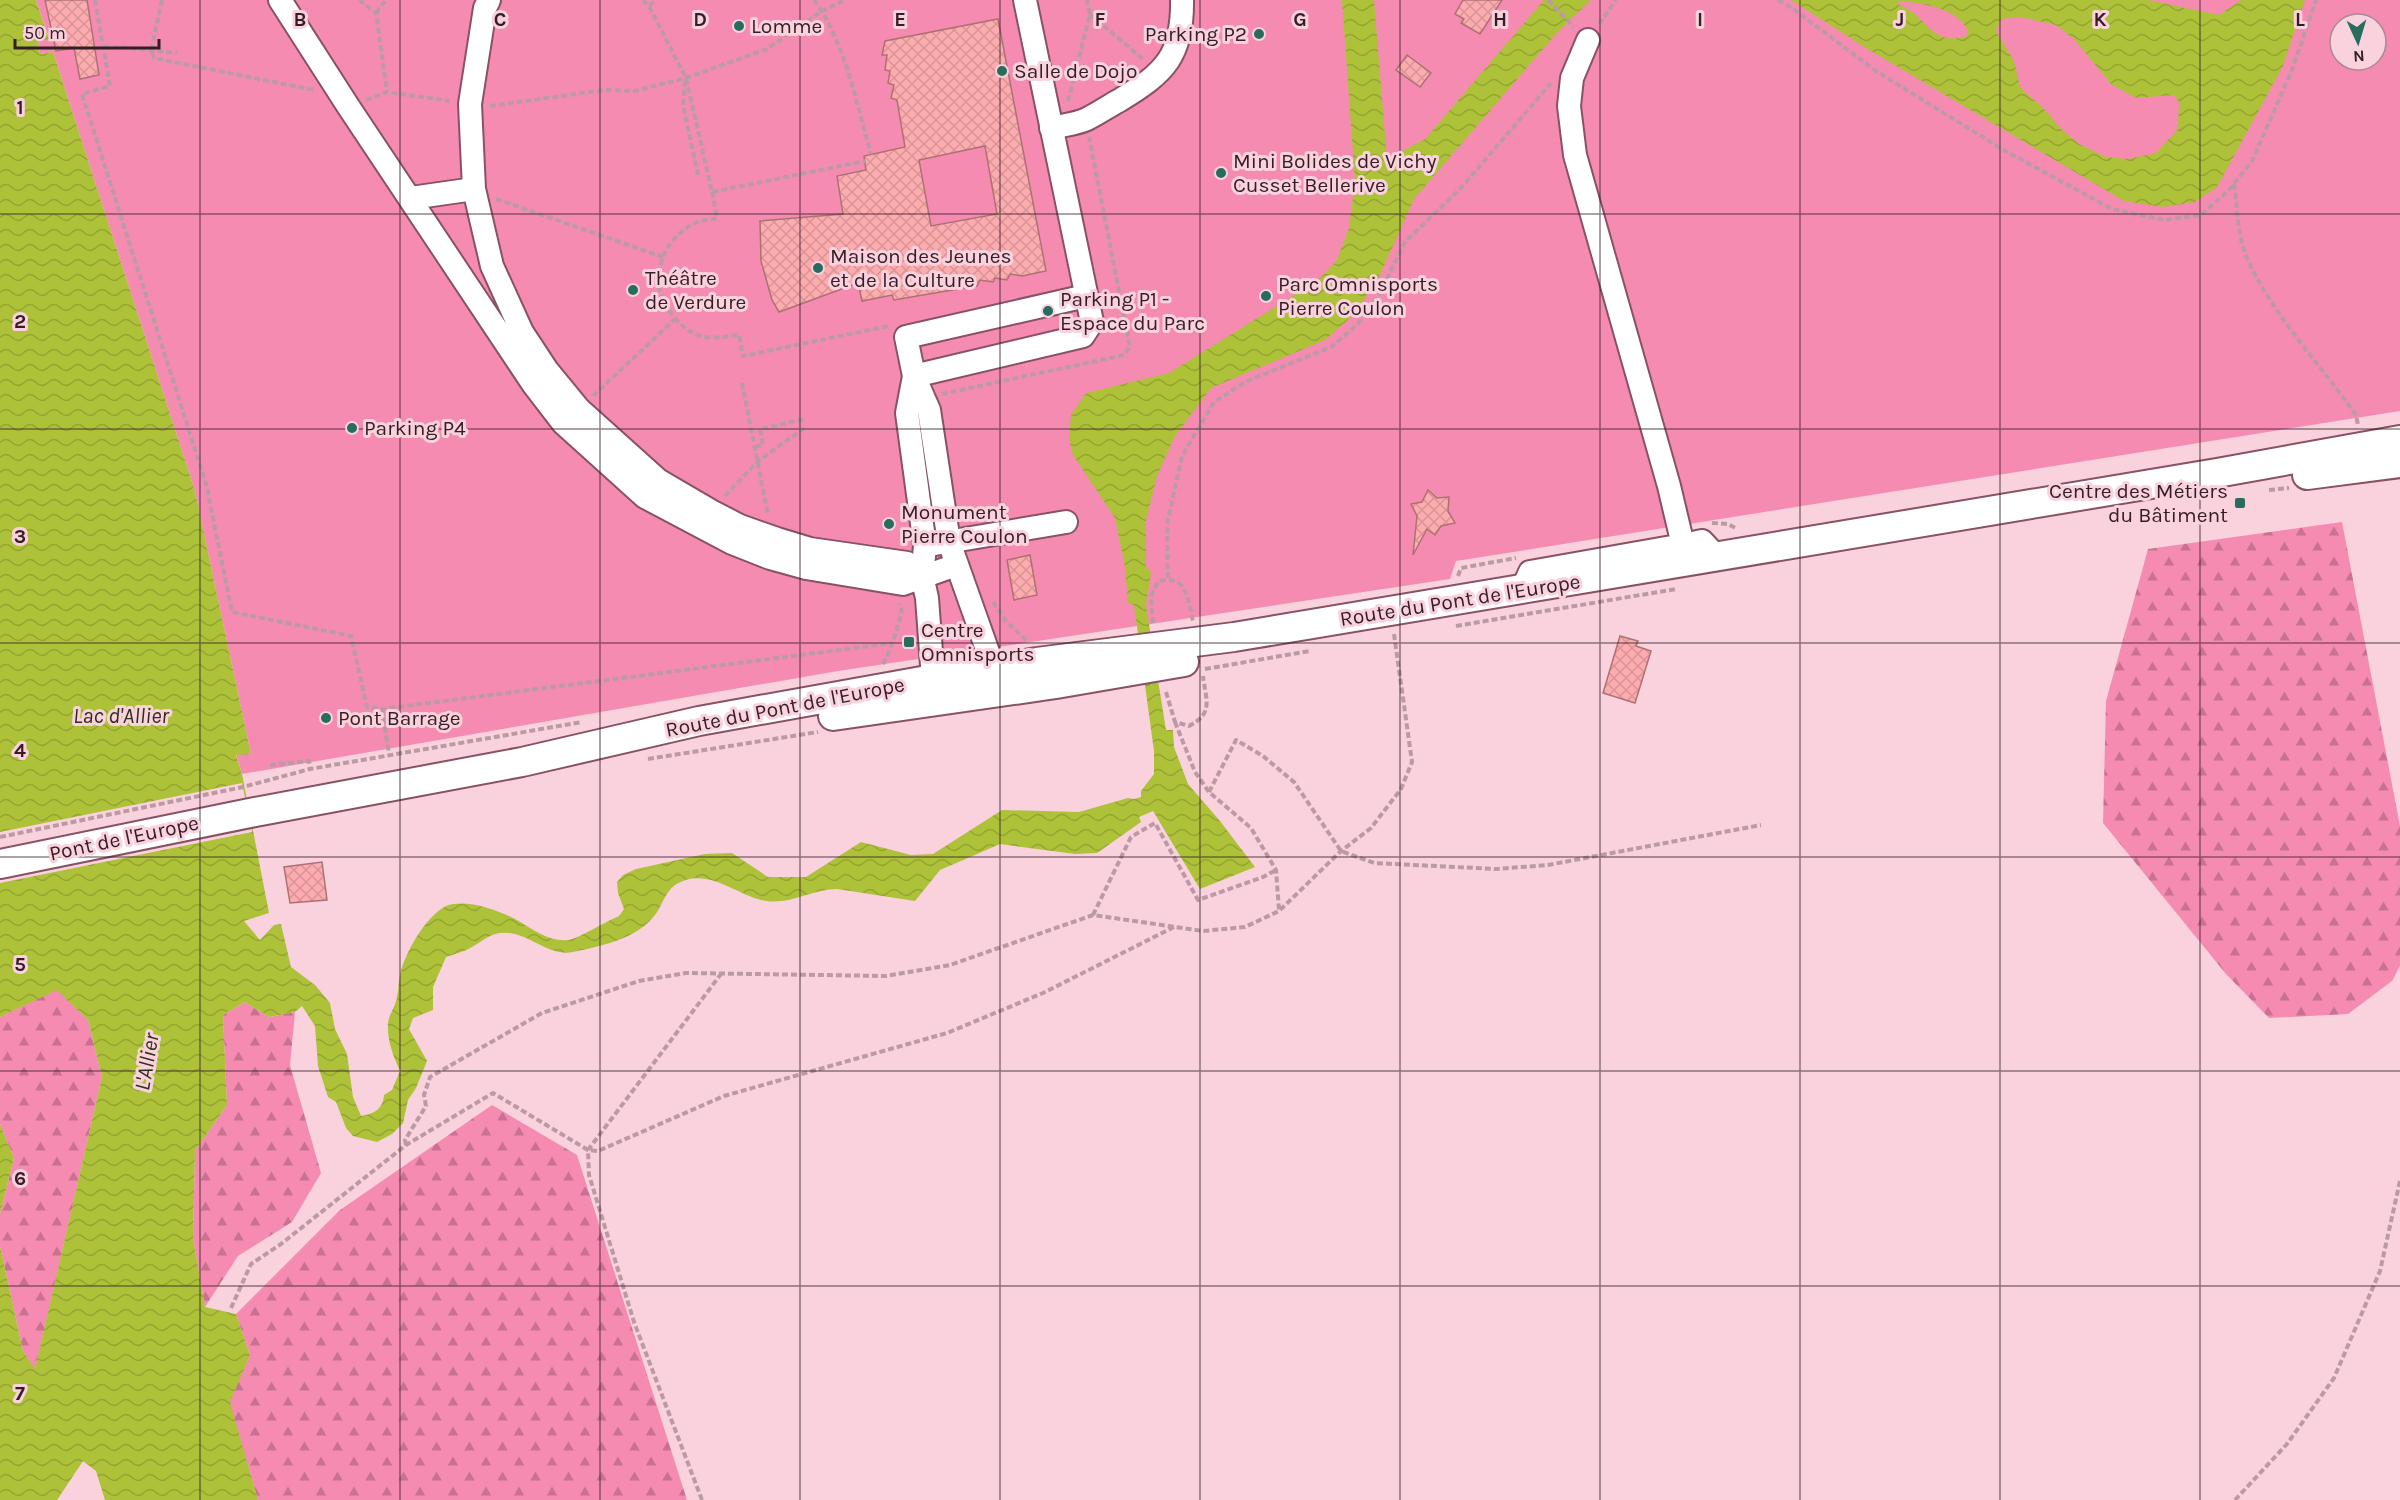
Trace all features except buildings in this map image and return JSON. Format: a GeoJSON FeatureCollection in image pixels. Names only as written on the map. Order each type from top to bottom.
{"type":"FeatureCollection","features":[{"type":"Feature","properties":{"kind":"main road","name":"Route du Pont de l'Europe"},"geometry":{"type":"LineString","coordinates":[[245,800],[908,705],[954,688],[994,669],[1234,637],[2217,473],[2400,440]]}},
{"type":"Feature","properties":{"kind":"main road","name":"Route du Pont de l'Europe"},"geometry":{"type":"LineString","coordinates":[[522,762],[699,721],[954,688],[1056,684],[1623,588],[1953,529],[2219,486],[2400,463]]}},
{"type":"Feature","properties":{"kind":"main road","name":"Pont de l'Europe"},"geometry":{"type":"LineString","coordinates":[[0,864],[245,800]]}},
{"type":"Feature","properties":{"kind":"street"},"geometry":{"type":"LineString","coordinates":[[280,0],[502,340],[563,423],[645,497],[732,543],[770,558],[806,568],[903,584],[956,564]]}},
{"type":"Feature","properties":{"kind":"street"},"geometry":{"type":"LineString","coordinates":[[489,0],[485,8],[470,104],[474,189],[492,266],[522,332],[547,370],[579,409],[658,480],[731,521],[810,549],[907,563],[922,576]]}},
{"type":"Feature","properties":{"kind":"street"},"geometry":{"type":"LineString","coordinates":[[914,376],[1083,336],[1092,322],[1024,0]]}},
{"type":"Feature","properties":{"kind":"street"},"geometry":{"type":"LineString","coordinates":[[1050,124],[1086,120],[1141,87],[1159,73],[1169,60],[1178,40],[1182,22],[1182,0]]}},
{"type":"Feature","properties":{"kind":"street"},"geometry":{"type":"LineString","coordinates":[[1588,40],[1572,78],[1569,106],[1575,155],[1666,474],[1683,544]]}},
{"type":"Feature","properties":{"kind":"street"},"geometry":{"type":"LineString","coordinates":[[411,198],[474,189]]}},
{"type":"Feature","properties":{"kind":"street"},"geometry":{"type":"LineString","coordinates":[[994,669],[949,542],[929,410],[914,376],[906,337],[1086,296]]}},
{"type":"Feature","properties":{"kind":"street"},"geometry":{"type":"LineString","coordinates":[[914,376],[907,413],[925,546],[922,576],[954,688]]}},
{"type":"Feature","properties":{"kind":"street"},"geometry":{"type":"LineString","coordinates":[[925,546],[1066,522]]}},
{"type":"Feature","properties":{"kind":"street"},"geometry":{"type":"LineString","coordinates":[[1522,590],[1530,572],[1683,544],[1702,541],[1717,557]]}},
{"type":"Feature","properties":{"kind":"path"},"geometry":{"type":"LineString","coordinates":[[96,0],[110,86],[82,94],[206,484],[232,612],[351,636],[367,707],[382,709],[894,643],[902,611]]}},
{"type":"Feature","properties":{"kind":"path"},"geometry":{"type":"LineString","coordinates":[[162,0],[151,51],[154,58],[316,90]]}},
{"type":"Feature","properties":{"kind":"path"},"geometry":{"type":"LineString","coordinates":[[359,0],[376,13],[387,92]]}},
{"type":"Feature","properties":{"kind":"path"},"geometry":{"type":"LineString","coordinates":[[376,13],[386,0]]}},
{"type":"Feature","properties":{"kind":"path"},"geometry":{"type":"LineString","coordinates":[[642,0],[649,6],[686,78],[717,218],[697,222],[678,234],[664,252],[658,281],[660,295],[675,319],[699,336],[718,338],[739,335],[743,356],[890,326],[906,337]]}},
{"type":"Feature","properties":{"kind":"path"},"geometry":{"type":"LineString","coordinates":[[649,6],[656,0]]}},
{"type":"Feature","properties":{"kind":"path"},"geometry":{"type":"LineString","coordinates":[[814,0],[822,11],[843,59],[871,154]]}},
{"type":"Feature","properties":{"kind":"path"},"geometry":{"type":"LineString","coordinates":[[348,106],[387,92],[495,106],[605,90],[634,91],[686,78],[767,49],[822,11],[845,0]]}},
{"type":"Feature","properties":{"kind":"path"},"geometry":{"type":"LineString","coordinates":[[1050,124],[1066,107],[1089,14],[1087,0]]}},
{"type":"Feature","properties":{"kind":"path"},"geometry":{"type":"LineString","coordinates":[[1548,0],[1588,40],[1616,0]]}},
{"type":"Feature","properties":{"kind":"path"},"geometry":{"type":"LineString","coordinates":[[1778,0],[1876,71],[2002,149],[2112,209],[2165,220],[2201,216],[2234,184],[2252,161],[2292,70],[2316,0]]}},
{"type":"Feature","properties":{"kind":"path"},"geometry":{"type":"LineString","coordinates":[[1089,14],[1159,73]]}},
{"type":"Feature","properties":{"kind":"path"},"geometry":{"type":"LineString","coordinates":[[104,48],[109,46],[177,53]]}},
{"type":"Feature","properties":{"kind":"path"},"geometry":{"type":"LineString","coordinates":[[1168,578],[1167,525],[1182,456],[1214,402],[1245,382],[1331,347],[1357,325],[1380,293],[1405,242],[1462,187],[1558,75]]}},
{"type":"Feature","properties":{"kind":"path"},"geometry":{"type":"LineString","coordinates":[[686,78],[683,105],[698,174]]}},
{"type":"Feature","properties":{"kind":"path"},"geometry":{"type":"LineString","coordinates":[[712,192],[865,161]]}},
{"type":"Feature","properties":{"kind":"path"},"geometry":{"type":"LineString","coordinates":[[2234,184],[2241,239],[2249,264],[2287,323],[2356,415],[2359,426]]}},
{"type":"Feature","properties":{"kind":"path"},"geometry":{"type":"LineString","coordinates":[[474,189],[663,257]]}},
{"type":"Feature","properties":{"kind":"path"},"geometry":{"type":"LineString","coordinates":[[590,399],[675,319]]}},
{"type":"Feature","properties":{"kind":"path"},"geometry":{"type":"LineString","coordinates":[[742,384],[769,524]]}},
{"type":"Feature","properties":{"kind":"path"},"geometry":{"type":"LineString","coordinates":[[755,447],[763,446],[759,429],[804,419]]}},
{"type":"Feature","properties":{"kind":"path"},"geometry":{"type":"LineString","coordinates":[[719,502],[758,461],[806,427]]}},
{"type":"Feature","properties":{"kind":"path"},"geometry":{"type":"LineString","coordinates":[[1153,623],[1151,596],[1158,582],[1168,578],[1176,580],[1184,587],[1194,627]]}},
{"type":"Feature","properties":{"kind":"path"},"geometry":{"type":"LineString","coordinates":[[406,1145],[405,1140],[426,1106],[424,1095],[430,1077],[542,1013],[639,981],[686,973],[886,976],[950,965],[1093,915],[1203,932],[1245,927],[1279,911],[1341,851],[1371,828],[1401,789],[1412,762],[1392,626]]}},
{"type":"Feature","properties":{"kind":"path"},"geometry":{"type":"LineString","coordinates":[[1175,722],[1189,726],[1202,720],[1207,710],[1203,669]]}},
{"type":"Feature","properties":{"kind":"path"},"geometry":{"type":"LineString","coordinates":[[1166,692],[1195,772],[1209,792],[1251,828],[1276,870],[1279,911]]}},
{"type":"Feature","properties":{"kind":"path"},"geometry":{"type":"LineString","coordinates":[[382,709],[389,754]]}},
{"type":"Feature","properties":{"kind":"path"},"geometry":{"type":"LineString","coordinates":[[0,837],[245,800],[310,769],[589,721]]}},
{"type":"Feature","properties":{"kind":"path"},"geometry":{"type":"LineString","coordinates":[[639,760],[824,731]]}},
{"type":"Feature","properties":{"kind":"path"},"geometry":{"type":"LineString","coordinates":[[1209,792],[1236,740],[1263,756],[1294,782],[1341,851],[1374,864],[1496,869],[1548,865],[1761,825]]}},
{"type":"Feature","properties":{"kind":"path"},"geometry":{"type":"LineString","coordinates":[[270,765],[309,761],[310,769]]}},
{"type":"Feature","properties":{"kind":"path"},"geometry":{"type":"LineString","coordinates":[[1093,915],[1131,837],[1155,823],[1198,900],[1263,877],[1276,870]]}},
{"type":"Feature","properties":{"kind":"path"},"geometry":{"type":"LineString","coordinates":[[231,1308],[251,1264],[281,1244],[406,1145],[493,1093],[588,1150],[598,1151],[724,1096],[946,1033],[1043,993],[1174,927]]}},
{"type":"Feature","properties":{"kind":"path"},"geometry":{"type":"LineString","coordinates":[[702,1500],[634,1322],[589,1174],[588,1150],[721,974]]}},
{"type":"Feature","properties":{"kind":"path"},"geometry":{"type":"LineString","coordinates":[[2235,1500],[2287,1444],[2334,1377],[2380,1271],[2400,1181]]}},
{"type":"Feature","properties":{"kind":"green space","name":"Parc Omnisports Pierre Coulon"},"geometry":{"type":"Polygon","coordinates":[[[36,0],[2400,0],[2400,411],[1456,561],[1450,579],[838,671],[242,774],[236,754],[251,754],[195,491],[53,52],[40,54],[38,41],[49,38],[36,0]]]}},
{"type":"Feature","properties":{"kind":"green space"},"geometry":{"type":"Polygon","coordinates":[[[2342,522],[2400,826],[2400,966],[2392,981],[2348,1014],[2269,1018],[2226,974],[2103,823],[2106,701],[2148,549],[2342,522]]]}},
{"type":"Feature","properties":{"kind":"green space"},"geometry":{"type":"Polygon","coordinates":[[[57,989],[88,1020],[102,1077],[35,1370],[23,1351],[0,1246],[0,1214],[14,1158],[0,1124],[0,1017],[57,989]]]}},
{"type":"Feature","properties":{"kind":"green space"},"geometry":{"type":"Polygon","coordinates":[[[245,1002],[269,1017],[295,1012],[290,1065],[321,1173],[292,1222],[238,1256],[205,1307],[193,1238],[195,1151],[227,1105],[223,1015],[245,1002]]]}},
{"type":"Feature","properties":{"kind":"green space"},"geometry":{"type":"Polygon","coordinates":[[[492,1105],[577,1155],[687,1500],[258,1500],[229,1402],[250,1355],[236,1314],[340,1210],[492,1105]]]}},
{"type":"Feature","properties":{"kind":"water"},"geometry":{"type":"Polygon","coordinates":[[[0,0],[36,0],[49,39],[38,41],[40,54],[53,52],[195,491],[251,754],[236,755],[242,774],[269,913],[244,921],[260,940],[274,925],[281,924],[291,967],[315,985],[330,1003],[335,1029],[347,1054],[353,1097],[361,1116],[370,1114],[380,1107],[384,1095],[392,1090],[400,1071],[391,1048],[388,1030],[402,966],[419,933],[427,922],[444,907],[460,903],[485,907],[508,916],[547,937],[569,940],[619,916],[624,909],[617,882],[623,875],[636,869],[705,854],[732,853],[768,877],[806,877],[861,842],[911,855],[933,854],[1002,810],[1079,812],[1128,798],[1141,797],[1141,791],[1154,774],[1154,751],[1134,605],[1128,603],[1125,567],[1115,518],[1073,455],[1069,439],[1071,415],[1086,393],[1169,373],[1317,281],[1337,260],[1349,228],[1355,181],[1342,0],[1374,0],[1387,159],[1425,139],[1544,0],[1591,0],[1557,33],[1414,199],[1376,284],[1349,319],[1325,340],[1211,388],[1175,436],[1157,476],[1146,520],[1146,566],[1151,573],[1146,605],[1166,730],[1173,730],[1174,747],[1188,784],[1255,867],[1200,889],[1153,811],[1139,817],[1141,822],[1097,853],[1075,854],[1000,844],[940,870],[915,901],[837,889],[771,902],[750,896],[718,882],[697,878],[675,885],[666,895],[655,915],[639,930],[607,944],[565,953],[509,933],[493,935],[469,949],[446,957],[433,987],[433,1010],[413,1018],[409,1029],[427,1061],[416,1088],[408,1100],[403,1123],[392,1134],[377,1142],[353,1136],[346,1128],[336,1102],[328,1097],[318,1066],[315,1026],[302,1006],[295,1012],[269,1017],[245,1002],[223,1015],[227,1105],[195,1151],[193,1238],[205,1307],[236,1314],[250,1355],[230,1402],[258,1500],[105,1500],[96,1471],[83,1461],[57,1500],[0,1500],[0,1246],[23,1351],[35,1369],[102,1077],[88,1020],[57,990],[0,1017],[0,0]]]}},
{"type":"Feature","properties":{"kind":"water"},"geometry":{"type":"Polygon","coordinates":[[[1791,0],[2149,0],[2219,15],[2241,0],[2305,0],[2283,66],[2217,187],[2195,202],[2163,207],[2124,201],[1866,48],[1791,0]],[[1898,2],[1899,5],[1913,12],[1940,36],[1966,37],[1968,30],[1956,16],[1939,8],[1898,2]],[[2020,17],[2001,19],[1996,31],[2014,61],[2020,87],[2079,144],[2106,157],[2128,159],[2156,153],[2178,129],[2179,102],[2174,95],[2136,98],[2111,84],[2074,39],[2056,25],[2020,17]]]}},
{"type":"Feature","properties":{"kind":"water"},"geometry":{"type":"Polygon","coordinates":[[[0,1124],[14,1158],[0,1214],[0,1124]]]}},
{"type":"Feature","properties":{"kind":"pier"},"geometry":{"type":"Polygon","coordinates":[[[242,783],[252,832],[0,883],[0,832],[242,783]]]}},
{"type":"Feature","properties":{"kind":"place","name":"Lomme"},"geometry":{"type":"Point","coordinates":[739,26]}},
{"type":"Feature","properties":{"kind":"place","name":"Parking P2"},"geometry":{"type":"Point","coordinates":[1259,34]}},
{"type":"Feature","properties":{"kind":"place","name":"Salle de Dojo"},"geometry":{"type":"Point","coordinates":[1002,71]}},
{"type":"Feature","properties":{"kind":"place","name":"Mini Bolides de Vichy Cusset Bellerive"},"geometry":{"type":"Point","coordinates":[1221,173]}},
{"type":"Feature","properties":{"kind":"place","name":"Maison des Jeunes et de la Culture"},"geometry":{"type":"Point","coordinates":[818,268]}},
{"type":"Feature","properties":{"kind":"place","name":"Théâtre de Verdure"},"geometry":{"type":"Point","coordinates":[633,290]}},
{"type":"Feature","properties":{"kind":"place","name":"Parc Omnisports Pierre Coulon"},"geometry":{"type":"Point","coordinates":[1266,296]}},
{"type":"Feature","properties":{"kind":"place","name":"Parking P1 - Espace du Parc"},"geometry":{"type":"Point","coordinates":[1048,311]}},
{"type":"Feature","properties":{"kind":"place","name":"Parking P4"},"geometry":{"type":"Point","coordinates":[352,428]}},
{"type":"Feature","properties":{"kind":"place","name":"Centre des Métiers du Bâtiment"},"geometry":{"type":"Point","coordinates":[2240,503]}},
{"type":"Feature","properties":{"kind":"place","name":"Monument Pierre Coulon"},"geometry":{"type":"Point","coordinates":[889,524]}},
{"type":"Feature","properties":{"kind":"place","name":"Centre Omnisports"},"geometry":{"type":"Point","coordinates":[909,642]}},
{"type":"Feature","properties":{"kind":"place","name":"Pont Barrage"},"geometry":{"type":"Point","coordinates":[326,718]}},
{"type":"Feature","properties":{"kind":"water label","name":"Lac d'Allier"},"geometry":{"type":"Point","coordinates":[121,716]}},
{"type":"Feature","properties":{"kind":"water label","name":"L'Allier"},"geometry":{"type":"Point","coordinates":[147,1062]}}]}
